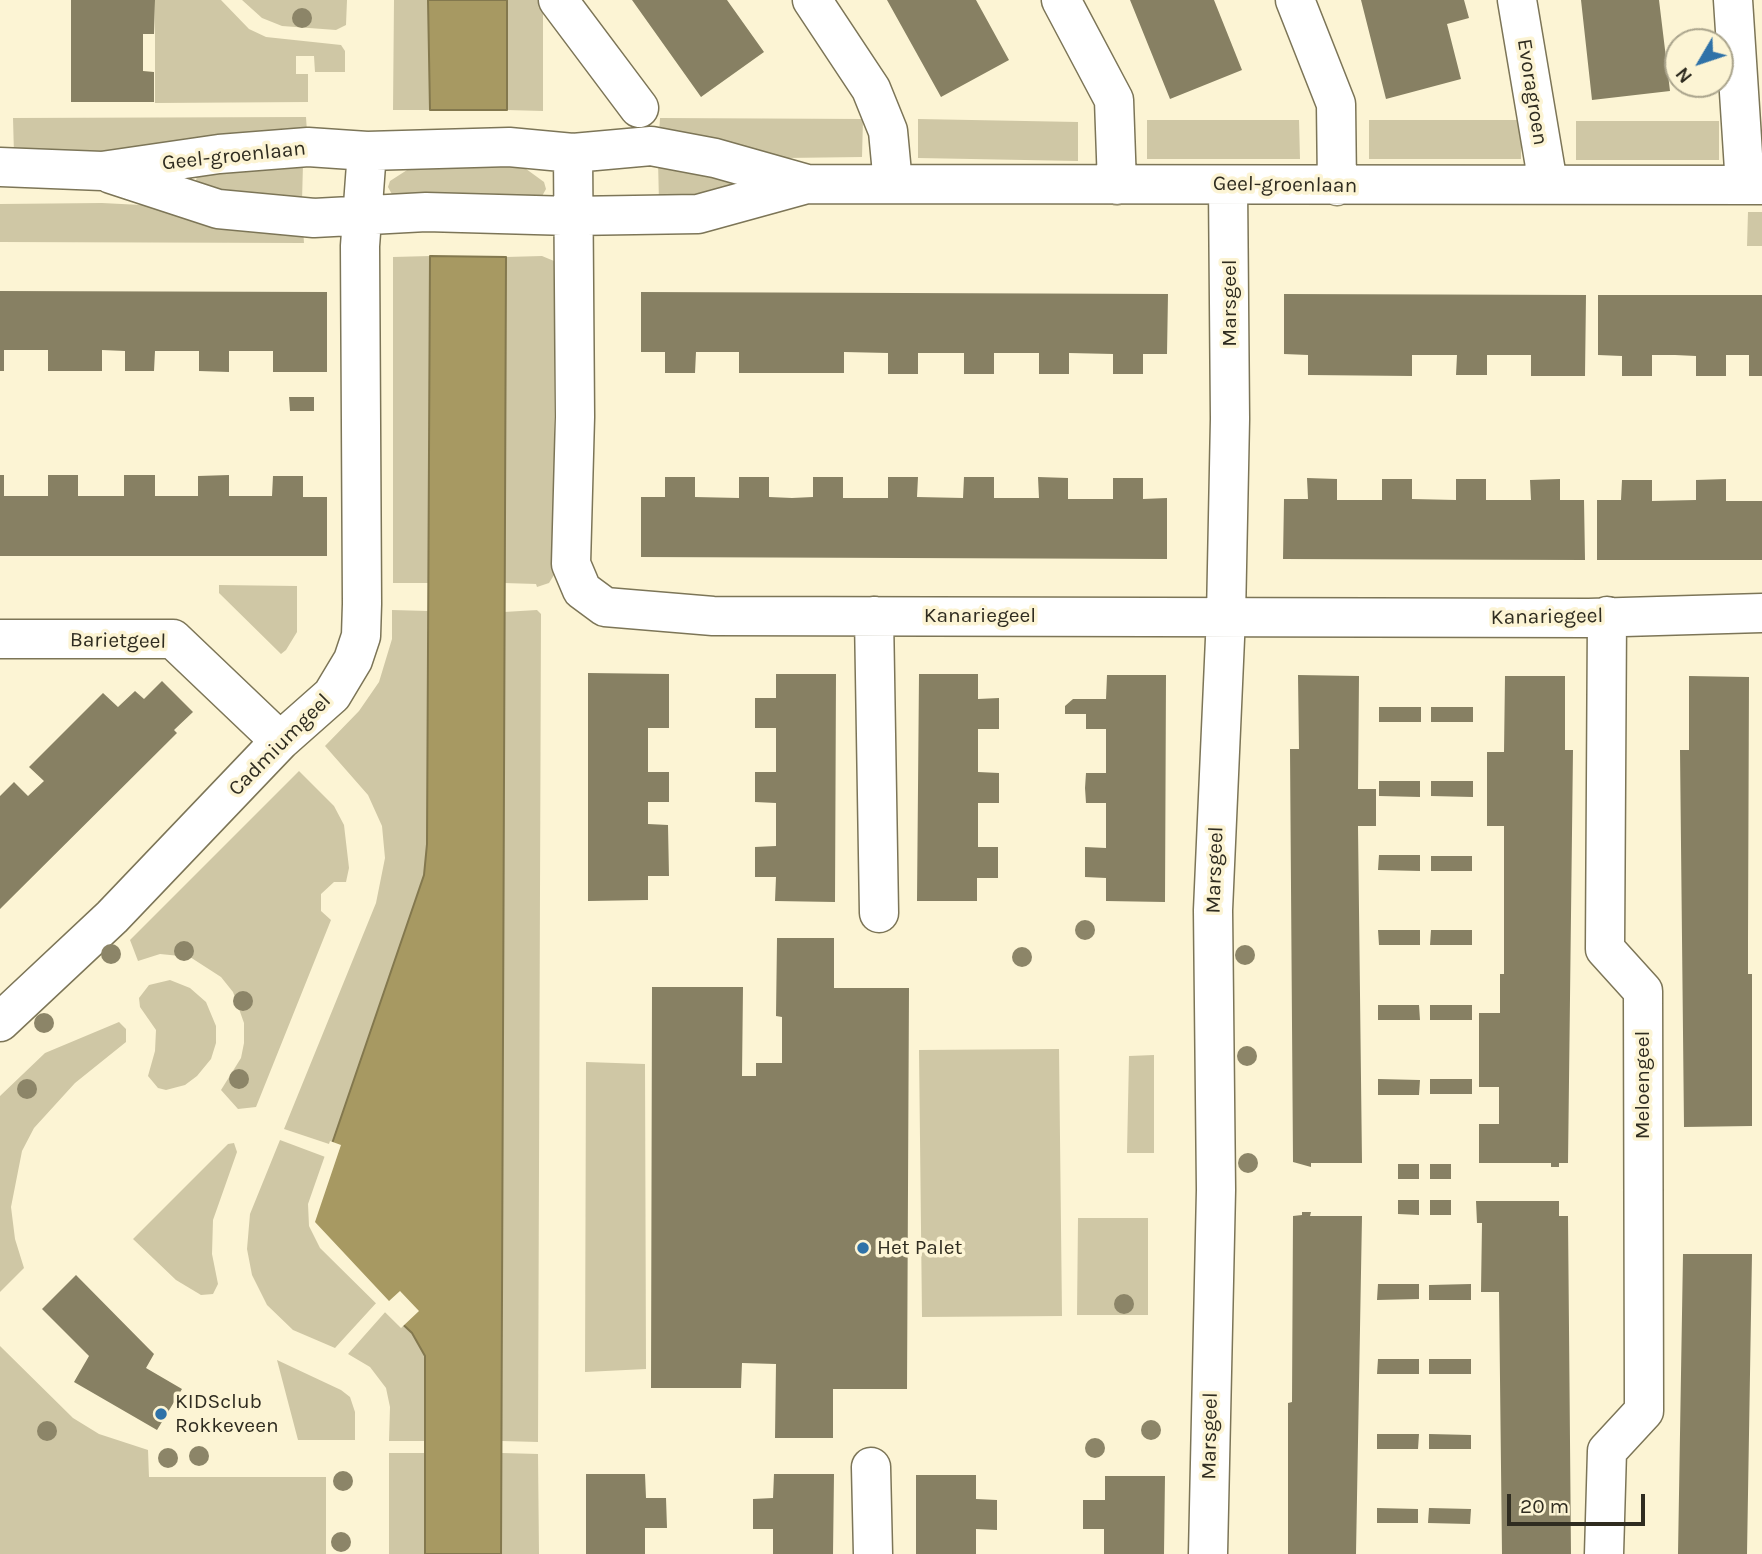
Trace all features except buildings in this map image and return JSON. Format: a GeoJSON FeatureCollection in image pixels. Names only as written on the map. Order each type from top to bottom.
{"type":"FeatureCollection","features":[{"type":"Feature","properties":{"kind":"street"},"geometry":{"type":"LineString","coordinates":[[558,0],[639,107]]}},
{"type":"Feature","properties":{"kind":"street"},"geometry":{"type":"LineString","coordinates":[[811,0],[871,89],[888,131],[892,184]]}},
{"type":"Feature","properties":{"kind":"street"},"geometry":{"type":"LineString","coordinates":[[1061,0],[1114,100],[1117,185]]}},
{"type":"Feature","properties":{"kind":"street"},"geometry":{"type":"LineString","coordinates":[[1295,0],[1336,104],[1337,186]]}},
{"type":"Feature","properties":{"kind":"street","name":"Evoragroen"},"geometry":{"type":"LineString","coordinates":[[1517,0],[1548,184]]}},
{"type":"Feature","properties":{"kind":"street"},"geometry":{"type":"LineString","coordinates":[[1733,0],[1754,185]]}},
{"type":"Feature","properties":{"kind":"street","name":"Geel-groenlaan"},"geometry":{"type":"LineString","coordinates":[[0,167],[102,172],[219,154],[308,146],[367,151],[509,147],[573,153],[651,146],[715,158],[807,184]]}},
{"type":"Feature","properties":{"kind":"street"},"geometry":{"type":"LineString","coordinates":[[362,213],[367,151]]}},
{"type":"Feature","properties":{"kind":"street"},"geometry":{"type":"LineString","coordinates":[[571,216],[573,153]]}},
{"type":"Feature","properties":{"kind":"street","name":"Geel-groenlaan"},"geometry":{"type":"LineString","coordinates":[[102,172],[218,209],[314,218],[362,213],[571,216],[698,214],[807,184],[1754,185]]}},
{"type":"Feature","properties":{"kind":"street","name":"Marsgeel"},"geometry":{"type":"LineString","coordinates":[[1208,1554],[1216,1190],[1213,910],[1226,616],[1230,419],[1228,185]]}},
{"type":"Feature","properties":{"kind":"street","name":"Cadmiumgeel"},"geometry":{"type":"LineString","coordinates":[[0,1022],[112,917],[280,741],[332,695],[353,660],[361,636],[362,213]]}},
{"type":"Feature","properties":{"kind":"street","name":"Kanariegeel"},"geometry":{"type":"LineString","coordinates":[[571,216],[575,416],[571,564],[582,590],[605,607],[713,616],[1607,616],[1762,613]]}},
{"type":"Feature","properties":{"kind":"street"},"geometry":{"type":"LineString","coordinates":[[874,616],[879,913]]}},
{"type":"Feature","properties":{"kind":"street","name":"Meloengeel"},"geometry":{"type":"LineString","coordinates":[[1604,1554],[1607,1451],[1644,1411],[1643,991],[1605,950],[1607,616]]}},
{"type":"Feature","properties":{"kind":"street","name":"Barietgeel"},"geometry":{"type":"LineString","coordinates":[[0,639],[173,639],[280,741]]}},
{"type":"Feature","properties":{"kind":"street"},"geometry":{"type":"LineString","coordinates":[[871,1467],[873,1554]]}},
{"type":"Feature","properties":{"kind":"shaded area"},"geometry":{"type":"Polygon","coordinates":[[[155,0],[221,0],[249,29],[266,37],[341,45],[345,51],[345,72],[315,72],[314,56],[296,56],[296,74],[308,74],[308,102],[155,103],[155,0]]]}},
{"type":"Feature","properties":{"kind":"shaded area"},"geometry":{"type":"Polygon","coordinates":[[[242,0],[347,0],[346,25],[336,30],[282,26],[262,18],[242,0]]]}},
{"type":"Feature","properties":{"kind":"shaded area"},"geometry":{"type":"Polygon","coordinates":[[[394,0],[428,0],[430,110],[393,110],[394,0]]]}},
{"type":"Feature","properties":{"kind":"shaded area"},"geometry":{"type":"Polygon","coordinates":[[[428,0],[507,0],[507,110],[430,110],[428,0]]]}},
{"type":"Feature","properties":{"kind":"shaded area"},"geometry":{"type":"Polygon","coordinates":[[[507,0],[543,0],[543,111],[507,110],[507,0]]]}},
{"type":"Feature","properties":{"kind":"shaded area"},"geometry":{"type":"Polygon","coordinates":[[[306,117],[307,132],[171,150],[14,155],[13,118],[306,117]]]}},
{"type":"Feature","properties":{"kind":"shaded area"},"geometry":{"type":"Polygon","coordinates":[[[660,118],[863,119],[862,157],[785,158],[659,134],[660,118]]]}},
{"type":"Feature","properties":{"kind":"shaded area"},"geometry":{"type":"Polygon","coordinates":[[[918,119],[1078,122],[1078,161],[918,158],[918,119]]]}},
{"type":"Feature","properties":{"kind":"shaded area"},"geometry":{"type":"Polygon","coordinates":[[[1147,120],[1299,120],[1300,159],[1147,159],[1147,120]]]}},
{"type":"Feature","properties":{"kind":"shaded area"},"geometry":{"type":"Polygon","coordinates":[[[1369,120],[1521,120],[1521,159],[1369,159],[1369,120]]]}},
{"type":"Feature","properties":{"kind":"shaded area"},"geometry":{"type":"Polygon","coordinates":[[[1576,121],[1719,121],[1719,160],[1576,160],[1576,121]]]}},
{"type":"Feature","properties":{"kind":"shaded area"},"geometry":{"type":"Polygon","coordinates":[[[658,161],[740,180],[734,188],[659,202],[658,161]]]}},
{"type":"Feature","properties":{"kind":"shaded area"},"geometry":{"type":"Polygon","coordinates":[[[418,163],[522,166],[544,182],[546,189],[541,198],[394,198],[388,187],[390,181],[418,163]]]}},
{"type":"Feature","properties":{"kind":"shaded area"},"geometry":{"type":"Polygon","coordinates":[[[303,164],[302,201],[228,193],[196,181],[197,175],[303,164]]]}},
{"type":"Feature","properties":{"kind":"shaded area"},"geometry":{"type":"Polygon","coordinates":[[[0,204],[141,205],[303,229],[304,243],[0,242],[0,204]]]}},
{"type":"Feature","properties":{"kind":"shaded area"},"geometry":{"type":"Polygon","coordinates":[[[1748,212],[1762,212],[1762,246],[1747,246],[1748,212]]]}},
{"type":"Feature","properties":{"kind":"shaded area"},"geometry":{"type":"Polygon","coordinates":[[[430,256],[428,583],[393,583],[393,257],[430,256]]]}},
{"type":"Feature","properties":{"kind":"shaded area"},"geometry":{"type":"Polygon","coordinates":[[[430,256],[506,257],[501,1554],[425,1554],[425,1356],[412,1333],[378,1301],[312,1224],[311,1205],[424,875],[427,844],[430,256]]]}},
{"type":"Feature","properties":{"kind":"shaded area"},"geometry":{"type":"Polygon","coordinates":[[[542,256],[554,261],[554,575],[549,583],[537,587],[536,584],[504,583],[506,257],[542,256]]]}},
{"type":"Feature","properties":{"kind":"shaded area"},"geometry":{"type":"Polygon","coordinates":[[[219,585],[297,586],[297,632],[286,650],[281,654],[219,593],[219,585]]]}},
{"type":"Feature","properties":{"kind":"shaded area"},"geometry":{"type":"Polygon","coordinates":[[[392,610],[428,611],[427,844],[424,875],[332,1145],[284,1129],[376,903],[385,858],[382,826],[368,795],[325,746],[359,711],[379,682],[392,639],[392,610]]]}},
{"type":"Feature","properties":{"kind":"shaded area"},"geometry":{"type":"Polygon","coordinates":[[[537,610],[541,614],[538,1442],[502,1441],[504,612],[537,610]]]}},
{"type":"Feature","properties":{"kind":"shaded area"},"geometry":{"type":"Polygon","coordinates":[[[299,771],[334,806],[344,825],[349,868],[346,882],[334,882],[321,894],[321,911],[331,920],[256,1107],[238,1109],[221,1090],[241,1058],[244,1043],[244,1023],[233,992],[221,977],[190,957],[160,954],[138,961],[130,940],[299,771]]]}},
{"type":"Feature","properties":{"kind":"shaded area"},"geometry":{"type":"Polygon","coordinates":[[[170,980],[190,988],[206,1002],[216,1026],[216,1043],[211,1059],[197,1076],[185,1085],[166,1090],[158,1088],[148,1076],[155,1051],[156,1030],[140,1007],[139,998],[149,985],[170,980]]]}},
{"type":"Feature","properties":{"kind":"shaded area"},"geometry":{"type":"Polygon","coordinates":[[[119,1022],[126,1029],[126,1042],[75,1083],[34,1128],[22,1151],[11,1207],[15,1239],[24,1268],[0,1292],[0,1096],[45,1053],[119,1022]]]}},
{"type":"Feature","properties":{"kind":"shaded area"},"geometry":{"type":"Polygon","coordinates":[[[1059,1049],[1062,1316],[922,1317],[919,1050],[1059,1049]]]}},
{"type":"Feature","properties":{"kind":"shaded area"},"geometry":{"type":"Polygon","coordinates":[[[1154,1055],[1154,1153],[1127,1153],[1129,1056],[1154,1055]]]}},
{"type":"Feature","properties":{"kind":"shaded area"},"geometry":{"type":"Polygon","coordinates":[[[586,1062],[645,1064],[646,1369],[585,1372],[586,1062]]]}},
{"type":"Feature","properties":{"kind":"shaded area"},"geometry":{"type":"Polygon","coordinates":[[[280,1140],[328,1158],[378,1301],[335,1348],[293,1330],[267,1305],[252,1275],[247,1249],[250,1214],[280,1140]]]}},
{"type":"Feature","properties":{"kind":"shaded area"},"geometry":{"type":"Polygon","coordinates":[[[234,1143],[237,1152],[213,1220],[212,1254],[218,1284],[213,1294],[201,1295],[176,1280],[133,1239],[228,1144],[234,1143]]]}},
{"type":"Feature","properties":{"kind":"shaded area"},"geometry":{"type":"Polygon","coordinates":[[[1078,1218],[1148,1218],[1148,1315],[1077,1315],[1078,1218]]]}},
{"type":"Feature","properties":{"kind":"shaded area"},"geometry":{"type":"Polygon","coordinates":[[[387,1310],[412,1333],[425,1356],[425,1441],[389,1441],[390,1407],[386,1388],[370,1367],[348,1354],[387,1310]]]}},
{"type":"Feature","properties":{"kind":"shaded area"},"geometry":{"type":"Polygon","coordinates":[[[0,1346],[73,1418],[99,1434],[148,1450],[149,1477],[326,1477],[326,1554],[0,1554],[0,1346]]]}},
{"type":"Feature","properties":{"kind":"shaded area"},"geometry":{"type":"Polygon","coordinates":[[[277,1360],[341,1390],[350,1397],[355,1412],[355,1440],[298,1440],[277,1360]]]}},
{"type":"Feature","properties":{"kind":"shaded area"},"geometry":{"type":"Polygon","coordinates":[[[389,1453],[425,1453],[425,1554],[389,1554],[389,1453]]]}},
{"type":"Feature","properties":{"kind":"shaded area"},"geometry":{"type":"Polygon","coordinates":[[[502,1453],[538,1454],[539,1554],[501,1554],[502,1453]]]}},
{"type":"Feature","properties":{"kind":"pier"},"geometry":{"type":"Polygon","coordinates":[[[330,1141],[341,1145],[315,1222],[389,1301],[400,1291],[419,1311],[401,1328],[320,1248],[309,1226],[308,1204],[330,1141]]]}},
{"type":"Feature","properties":{"kind":"place","name":"Het Palet"},"geometry":{"type":"Point","coordinates":[863,1248]}},
{"type":"Feature","properties":{"kind":"place","name":"KIDSclub Rokkeveen"},"geometry":{"type":"Point","coordinates":[161,1414]}}]}
